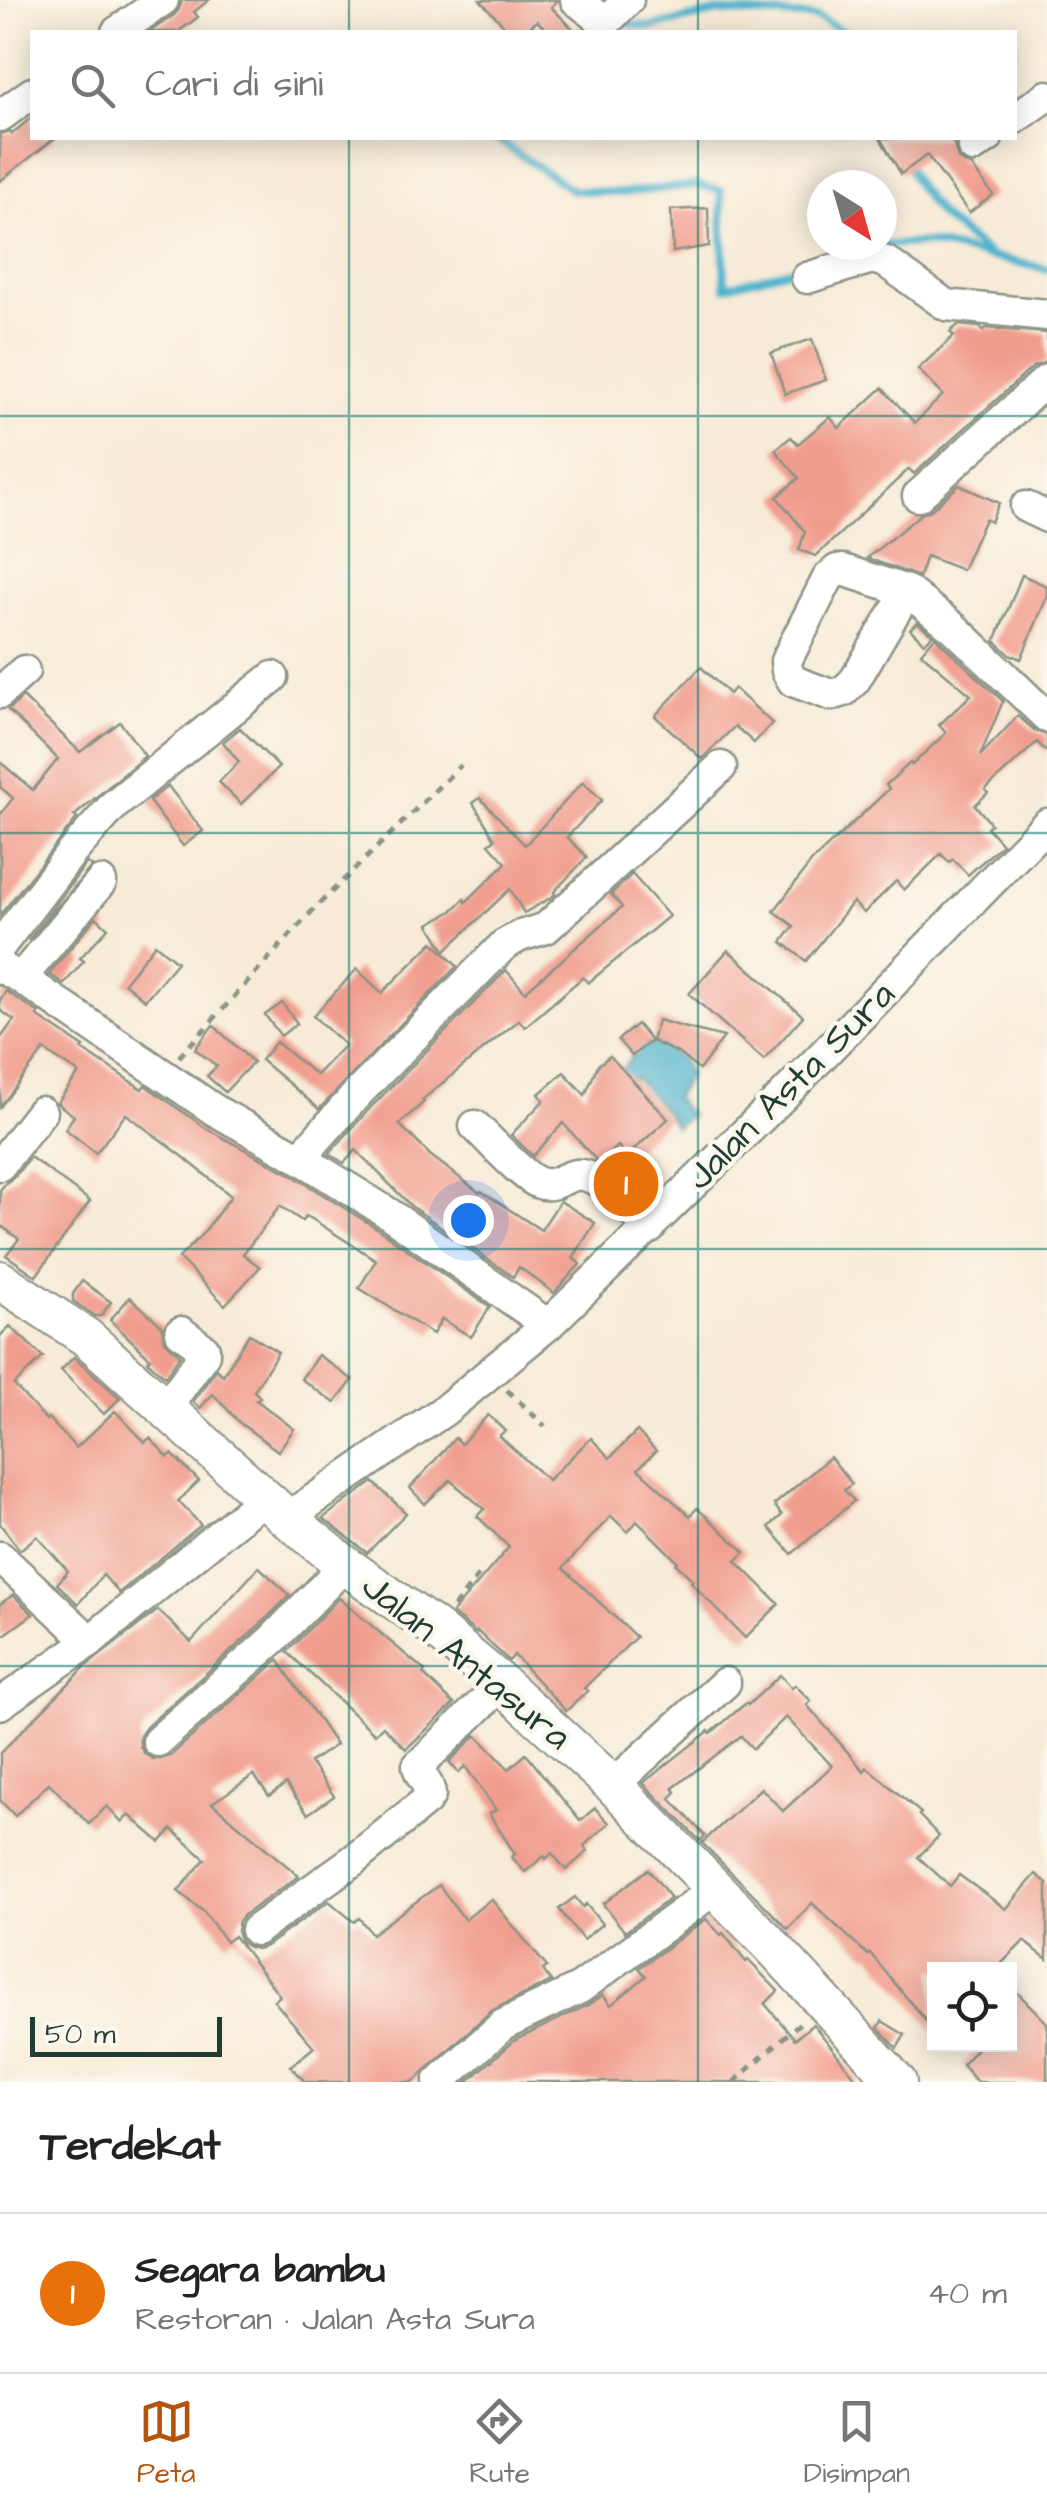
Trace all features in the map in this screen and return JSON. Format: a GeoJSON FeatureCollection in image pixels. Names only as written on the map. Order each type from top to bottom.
{"type":"FeatureCollection","features":[{"type":"Feature","properties":{"kind":"main road","name":"Jalan Antasura"},"geometry":{"type":"LineString","coordinates":[[0,1280],[86,1337],[344,1565],[436,1628],[502,1684],[612,1784],[773,1947],[898,2082]]}},
{"type":"Feature","properties":{"kind":"street"},"geometry":{"type":"LineString","coordinates":[[120,30],[163,0]]}},
{"type":"Feature","properties":{"kind":"street"},"geometry":{"type":"LineString","coordinates":[[576,0],[603,20],[628,0]]}},
{"type":"Feature","properties":{"kind":"street"},"geometry":{"type":"LineString","coordinates":[[0,116],[30,94]]}},
{"type":"Feature","properties":{"kind":"street"},"geometry":{"type":"LineString","coordinates":[[1017,117],[1047,96]]}},
{"type":"Feature","properties":{"kind":"street"},"geometry":{"type":"LineString","coordinates":[[807,278],[879,259],[946,305],[1047,316]]}},
{"type":"Feature","properties":{"kind":"street"},"geometry":{"type":"LineString","coordinates":[[918,496],[1047,380]]}},
{"type":"Feature","properties":{"kind":"street"},"geometry":{"type":"LineString","coordinates":[[907,591],[954,628],[1047,717]]}},
{"type":"Feature","properties":{"kind":"street"},"geometry":{"type":"LineString","coordinates":[[0,693],[24,672]]}},
{"type":"Feature","properties":{"kind":"street"},"geometry":{"type":"LineString","coordinates":[[0,946],[72,852],[114,806],[273,677]]}},
{"type":"Feature","properties":{"kind":"street"},"geometry":{"type":"LineString","coordinates":[[300,1158],[370,1080],[504,945],[546,928],[721,767]]}},
{"type":"Feature","properties":{"kind":"street","name":"Jalan Asta Sura"},"geometry":{"type":"LineString","coordinates":[[0,1704],[276,1508],[445,1410],[491,1374],[650,1228],[1047,824]]}},
{"type":"Feature","properties":{"kind":"street"},"geometry":{"type":"LineString","coordinates":[[101,882],[11,973],[216,1111],[388,1212],[548,1324]]}},
{"type":"Feature","properties":{"kind":"street"},"geometry":{"type":"LineString","coordinates":[[0,1165],[41,1112]]}},
{"type":"Feature","properties":{"kind":"street"},"geometry":{"type":"LineString","coordinates":[[475,1126],[540,1183],[556,1184],[577,1174],[588,1176],[650,1228]]}},
{"type":"Feature","properties":{"kind":"street"},"geometry":{"type":"LineString","coordinates":[[166,1408],[204,1354],[204,1349],[181,1332]]}},
{"type":"Feature","properties":{"kind":"street"},"geometry":{"type":"LineString","coordinates":[[0,1558],[90,1641]]}},
{"type":"Feature","properties":{"kind":"street"},"geometry":{"type":"LineString","coordinates":[[158,1742],[272,1640],[344,1565]]}},
{"type":"Feature","properties":{"kind":"street"},"geometry":{"type":"LineString","coordinates":[[612,1784],[725,1682]]}},
{"type":"Feature","properties":{"kind":"street"},"geometry":{"type":"LineString","coordinates":[[256,1930],[426,1801],[430,1789],[418,1766],[502,1684]]}},
{"type":"Feature","properties":{"kind":"street"},"geometry":{"type":"LineString","coordinates":[[440,2082],[492,2033],[580,1988],[715,1889]]}},
{"type":"Feature","properties":{"kind":"path"},"geometry":{"type":"LineString","coordinates":[[164,1074],[314,908],[460,765]]}},
{"type":"Feature","properties":{"kind":"path"},"geometry":{"type":"LineString","coordinates":[[491,1374],[545,1426]]}},
{"type":"Feature","properties":{"kind":"path"},"geometry":{"type":"LineString","coordinates":[[436,1628],[484,1569]]}},
{"type":"Feature","properties":{"kind":"path"},"geometry":{"type":"LineString","coordinates":[[734,2082],[823,2003]]}},
{"type":"Feature","properties":{"kind":"water"},"geometry":{"type":"Polygon","coordinates":[[[655,1043],[681,1058],[689,1075],[674,1098],[691,1115],[675,1127],[635,1078],[624,1084],[621,1070],[642,1044],[655,1043]]]}},
{"type":"Feature","properties":{"kind":"building"},"geometry":{"type":"Polygon","coordinates":[[[182,0],[209,0],[194,12],[198,17],[181,30],[152,30],[174,15],[182,0]]]}},
{"type":"Feature","properties":{"kind":"building"},"geometry":{"type":"Polygon","coordinates":[[[480,0],[558,0],[551,7],[574,30],[547,30],[537,21],[526,30],[508,30],[480,0]]]}},
{"type":"Feature","properties":{"kind":"building"},"geometry":{"type":"Polygon","coordinates":[[[30,119],[30,140],[52,140],[0,181],[0,134],[12,134],[30,119]]]}},
{"type":"Feature","properties":{"kind":"building"},"geometry":{"type":"Polygon","coordinates":[[[881,140],[953,140],[958,158],[971,165],[993,195],[969,213],[927,155],[901,174],[881,140]]]}},
{"type":"Feature","properties":{"kind":"building"},"geometry":{"type":"Polygon","coordinates":[[[708,208],[709,246],[673,252],[671,210],[708,208]]]}},
{"type":"Feature","properties":{"kind":"building"},"geometry":{"type":"Polygon","coordinates":[[[958,325],[980,327],[983,331],[986,328],[1047,333],[1047,362],[1034,366],[914,474],[909,469],[816,556],[799,550],[805,532],[777,497],[799,478],[775,450],[791,437],[798,444],[830,417],[839,428],[882,388],[915,423],[943,395],[918,369],[954,336],[950,332],[958,325]]]}},
{"type":"Feature","properties":{"kind":"building"},"geometry":{"type":"Polygon","coordinates":[[[812,339],[826,380],[785,394],[771,353],[812,339]]]}},
{"type":"Feature","properties":{"kind":"building"},"geometry":{"type":"Polygon","coordinates":[[[959,485],[999,503],[991,522],[985,519],[962,570],[926,556],[919,577],[867,558],[931,510],[959,485]]]}},
{"type":"Feature","properties":{"kind":"building"},"geometry":{"type":"Polygon","coordinates":[[[1022,575],[1047,586],[1047,597],[1021,659],[995,641],[1022,575]]]}},
{"type":"Feature","properties":{"kind":"building"},"geometry":{"type":"Polygon","coordinates":[[[917,622],[933,635],[924,643],[910,629],[917,622]]]}},
{"type":"Feature","properties":{"kind":"building"},"geometry":{"type":"Polygon","coordinates":[[[935,637],[1003,701],[980,756],[1018,716],[1035,731],[1047,735],[1047,752],[1037,742],[985,790],[988,793],[975,805],[1002,844],[968,875],[953,859],[949,862],[941,854],[904,890],[896,881],[864,913],[853,902],[806,961],[782,942],[794,926],[774,911],[812,861],[889,789],[886,785],[946,733],[939,725],[971,695],[921,653],[935,637]]]}},
{"type":"Feature","properties":{"kind":"building"},"geometry":{"type":"Polygon","coordinates":[[[701,667],[729,694],[734,688],[772,723],[754,743],[735,726],[702,759],[655,716],[701,667]]]}},
{"type":"Feature","properties":{"kind":"building"},"geometry":{"type":"Polygon","coordinates":[[[23,697],[80,752],[120,722],[145,756],[74,816],[77,818],[0,915],[0,815],[13,798],[0,787],[0,762],[33,790],[58,759],[8,710],[23,697]]]}},
{"type":"Feature","properties":{"kind":"building"},"geometry":{"type":"Polygon","coordinates":[[[240,728],[279,767],[241,804],[219,782],[239,762],[223,742],[240,728]]]}},
{"type":"Feature","properties":{"kind":"building"},"geometry":{"type":"Polygon","coordinates":[[[583,782],[602,800],[567,837],[587,857],[552,897],[524,913],[510,889],[445,951],[429,924],[464,899],[466,902],[506,863],[489,844],[495,839],[473,803],[480,798],[525,845],[583,782]]]}},
{"type":"Feature","properties":{"kind":"building"},"geometry":{"type":"Polygon","coordinates":[[[168,786],[203,831],[183,846],[149,801],[168,786]]]}},
{"type":"Feature","properties":{"kind":"building"},"geometry":{"type":"Polygon","coordinates":[[[86,864],[92,866],[28,941],[86,864]]]}},
{"type":"Feature","properties":{"kind":"building"},"geometry":{"type":"Polygon","coordinates":[[[632,874],[669,916],[588,983],[583,977],[525,1027],[519,1020],[422,1100],[399,1124],[430,1155],[480,1193],[541,1230],[560,1201],[595,1223],[573,1258],[580,1264],[554,1293],[519,1267],[513,1277],[411,1206],[356,1150],[344,1163],[329,1154],[506,970],[525,992],[622,907],[611,894],[632,874]]]}},
{"type":"Feature","properties":{"kind":"building"},"geometry":{"type":"Polygon","coordinates":[[[96,917],[108,928],[80,958],[84,961],[64,984],[49,974],[96,917]]]}},
{"type":"Feature","properties":{"kind":"building"},"geometry":{"type":"Polygon","coordinates":[[[433,942],[457,966],[319,1109],[261,1060],[276,1042],[316,1075],[345,1045],[313,1016],[357,969],[382,993],[433,942]]]}},
{"type":"Feature","properties":{"kind":"building"},"geometry":{"type":"Polygon","coordinates":[[[155,944],[177,962],[145,1000],[124,983],[155,944]]]}},
{"type":"Feature","properties":{"kind":"building"},"geometry":{"type":"Polygon","coordinates":[[[728,950],[803,1016],[764,1060],[689,994],[728,950]]]}},
{"type":"Feature","properties":{"kind":"building"},"geometry":{"type":"Polygon","coordinates":[[[6,991],[142,1089],[145,1085],[207,1129],[290,1174],[378,1229],[490,1307],[471,1337],[442,1319],[433,1334],[359,1288],[376,1260],[312,1219],[306,1216],[302,1221],[280,1206],[243,1254],[260,1267],[225,1305],[179,1258],[231,1196],[126,1114],[96,1153],[65,1129],[74,1116],[57,1103],[79,1073],[44,1050],[0,1107],[0,1039],[14,1020],[0,1010],[0,1000],[6,991]]]}},
{"type":"Feature","properties":{"kind":"building"},"geometry":{"type":"Polygon","coordinates":[[[282,1003],[297,1023],[281,1036],[265,1015],[282,1003]]]}},
{"type":"Feature","properties":{"kind":"building"},"geometry":{"type":"Polygon","coordinates":[[[658,1020],[724,1037],[699,1070],[678,1053],[652,1041],[658,1020]]]}},
{"type":"Feature","properties":{"kind":"building"},"geometry":{"type":"Polygon","coordinates":[[[637,1024],[651,1041],[632,1056],[618,1040],[637,1024]]]}},
{"type":"Feature","properties":{"kind":"building"},"geometry":{"type":"Polygon","coordinates":[[[213,1025],[253,1062],[225,1092],[207,1076],[217,1066],[195,1049],[213,1025]]]}},
{"type":"Feature","properties":{"kind":"building"},"geometry":{"type":"Polygon","coordinates":[[[610,1056],[668,1119],[627,1156],[618,1146],[600,1162],[596,1160],[563,1123],[533,1156],[511,1135],[544,1100],[539,1094],[564,1072],[585,1095],[598,1065],[610,1056]]]}},
{"type":"Feature","properties":{"kind":"building"},"geometry":{"type":"Polygon","coordinates":[[[30,1157],[90,1201],[36,1276],[6,1255],[19,1239],[0,1225],[0,1190],[30,1157]]]}},
{"type":"Feature","properties":{"kind":"building"},"geometry":{"type":"Polygon","coordinates":[[[82,1281],[111,1302],[101,1316],[73,1301],[82,1281]]]}},
{"type":"Feature","properties":{"kind":"building"},"geometry":{"type":"Polygon","coordinates":[[[130,1297],[163,1327],[164,1340],[180,1355],[165,1377],[110,1320],[130,1297]]]}},
{"type":"Feature","properties":{"kind":"building"},"geometry":{"type":"Polygon","coordinates":[[[10,1326],[43,1357],[14,1385],[76,1448],[115,1411],[145,1442],[150,1438],[199,1481],[178,1501],[201,1525],[119,1593],[103,1575],[78,1604],[57,1584],[68,1571],[37,1536],[20,1550],[0,1524],[0,1336],[10,1326]]]}},
{"type":"Feature","properties":{"kind":"building"},"geometry":{"type":"Polygon","coordinates":[[[249,1334],[278,1352],[254,1391],[260,1397],[256,1400],[294,1429],[278,1451],[241,1424],[213,1394],[200,1408],[193,1402],[216,1369],[223,1375],[249,1334]]]}},
{"type":"Feature","properties":{"kind":"building"},"geometry":{"type":"Polygon","coordinates":[[[318,1355],[353,1380],[335,1403],[301,1379],[318,1355]]]}},
{"type":"Feature","properties":{"kind":"building"},"geometry":{"type":"Polygon","coordinates":[[[74,1357],[120,1398],[104,1414],[61,1370],[74,1357]]]}},
{"type":"Feature","properties":{"kind":"building"},"geometry":{"type":"Polygon","coordinates":[[[488,1415],[505,1431],[499,1436],[548,1480],[591,1438],[610,1458],[637,1431],[656,1451],[638,1469],[690,1516],[697,1508],[745,1552],[736,1561],[779,1604],[745,1638],[637,1521],[628,1532],[611,1516],[563,1568],[636,1637],[566,1711],[514,1655],[509,1661],[452,1613],[509,1547],[477,1516],[484,1509],[450,1480],[425,1504],[410,1488],[455,1438],[461,1444],[488,1415]]]}},
{"type":"Feature","properties":{"kind":"building"},"geometry":{"type":"Polygon","coordinates":[[[830,1457],[852,1484],[844,1490],[854,1501],[792,1554],[769,1527],[782,1515],[774,1505],[830,1457]]]}},
{"type":"Feature","properties":{"kind":"building"},"geometry":{"type":"Polygon","coordinates":[[[373,1482],[406,1513],[367,1553],[323,1518],[373,1482]]]}},
{"type":"Feature","properties":{"kind":"building"},"geometry":{"type":"Polygon","coordinates":[[[259,1567],[290,1595],[146,1727],[140,1736],[140,1746],[153,1759],[170,1756],[278,1660],[336,1745],[310,1762],[334,1796],[308,1814],[286,1784],[269,1796],[254,1775],[212,1803],[299,1876],[244,1915],[237,1931],[241,1942],[257,1949],[266,1946],[329,1901],[354,1922],[359,1918],[372,1934],[439,1885],[465,1920],[491,1899],[547,1967],[543,1970],[551,1981],[491,2011],[413,2082],[305,2082],[291,2066],[314,2047],[274,2001],[280,1996],[234,1936],[226,1942],[204,1912],[178,1891],[205,1859],[172,1829],[160,1842],[129,1815],[122,1822],[107,1806],[89,1824],[49,1783],[15,1816],[0,1800],[0,1753],[85,1667],[158,1610],[191,1642],[259,1567]]]}},
{"type":"Feature","properties":{"kind":"building"},"geometry":{"type":"Polygon","coordinates":[[[13,1595],[33,1614],[0,1638],[0,1604],[13,1595]]]}},
{"type":"Feature","properties":{"kind":"building"},"geometry":{"type":"Polygon","coordinates":[[[339,1598],[425,1671],[423,1674],[454,1704],[406,1749],[383,1726],[375,1734],[287,1652],[339,1598]]]}},
{"type":"Feature","properties":{"kind":"building"},"geometry":{"type":"Polygon","coordinates":[[[780,1675],[792,1688],[795,1685],[811,1701],[807,1705],[864,1771],[867,1767],[921,1813],[939,1836],[918,1857],[950,1886],[959,1875],[1006,1909],[1036,1874],[1047,1883],[1047,1959],[1024,1941],[1003,1962],[927,1962],[927,2022],[870,1953],[812,1903],[788,1929],[702,1843],[761,1788],[783,1811],[832,1766],[786,1717],[753,1749],[741,1736],[673,1788],[676,1792],[670,1798],[705,1836],[700,1841],[643,1783],[748,1705],[780,1675]]]}},
{"type":"Feature","properties":{"kind":"building"},"geometry":{"type":"Polygon","coordinates":[[[476,1735],[509,1769],[526,1754],[580,1821],[595,1808],[609,1823],[584,1846],[588,1851],[566,1870],[552,1853],[525,1872],[512,1857],[515,1854],[489,1814],[496,1810],[465,1766],[459,1773],[449,1762],[476,1735]]]}},
{"type":"Feature","properties":{"kind":"building"},"geometry":{"type":"Polygon","coordinates":[[[648,1869],[671,1898],[625,1932],[603,1904],[648,1869]]]}},
{"type":"Feature","properties":{"kind":"building"},"geometry":{"type":"Polygon","coordinates":[[[575,1897],[602,1924],[583,1940],[559,1909],[575,1897]]]}},
{"type":"Feature","properties":{"kind":"building"},"geometry":{"type":"Polygon","coordinates":[[[706,1919],[778,1991],[765,2004],[795,2039],[813,2024],[859,2082],[467,2082],[514,2041],[603,1995],[611,2005],[646,1976],[639,1968],[706,1919]]]}},
{"type":"Feature","properties":{"kind":"building"},"geometry":{"type":"Polygon","coordinates":[[[1017,1992],[1047,2023],[1047,2082],[977,2082],[962,2065],[974,2052],[1017,2052],[1017,1992]]]}},
{"type":"Feature","properties":{"kind":"building"},"geometry":{"type":"Polygon","coordinates":[[[882,2021],[905,2035],[897,2048],[878,2028],[882,2021]]]}},
{"type":"Feature","properties":{"kind":"waterway"},"geometry":{"type":"LineString","coordinates":[[620,23],[652,27],[719,12],[817,17],[840,30]]}},
{"type":"Feature","properties":{"kind":"waterway"},"geometry":{"type":"LineString","coordinates":[[498,140],[572,190],[621,193],[697,185],[721,191],[725,287],[804,266]]}},
{"type":"Feature","properties":{"kind":"waterway"},"geometry":{"type":"LineString","coordinates":[[905,162],[940,216],[988,254]]}},
{"type":"Feature","properties":{"kind":"waterway"},"geometry":{"type":"LineString","coordinates":[[897,244],[928,243],[1047,269]]}},
{"type":"Feature","properties":{"kind":"place","name":"Segara bambu"},"geometry":{"type":"Point","coordinates":[626,1184]}}]}
